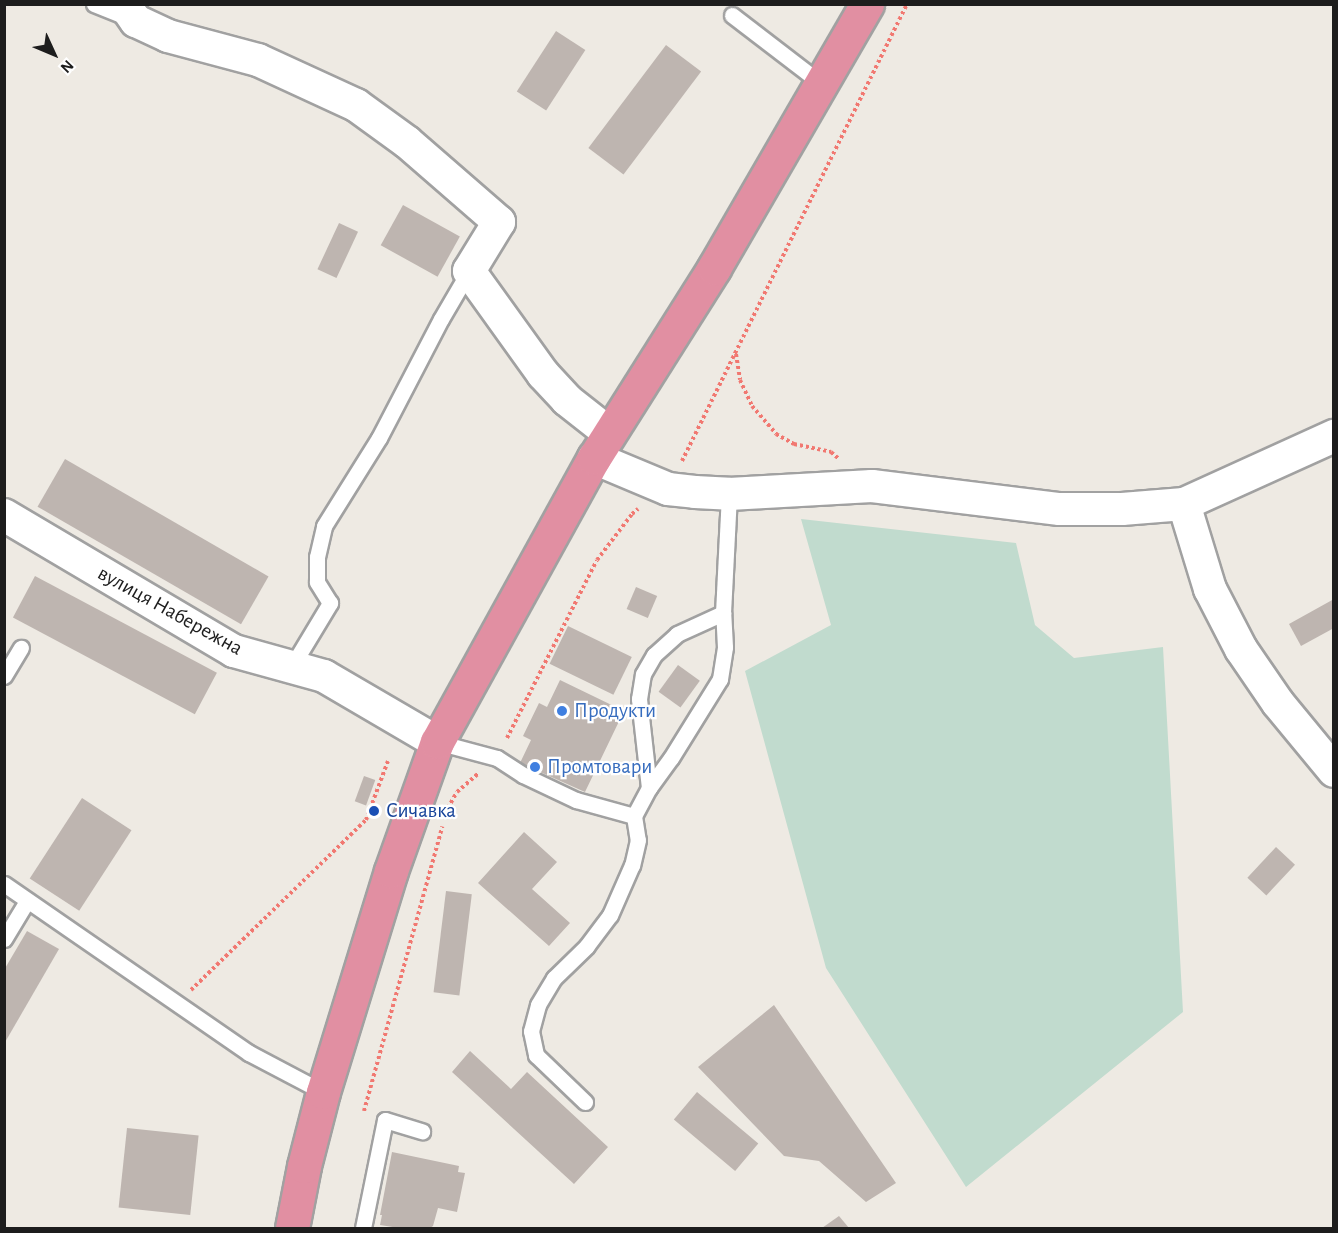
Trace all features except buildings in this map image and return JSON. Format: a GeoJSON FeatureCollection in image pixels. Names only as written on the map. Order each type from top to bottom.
{"type":"FeatureCollection","features":[{"type":"Feature","properties":{"kind":"highway"},"geometry":{"type":"LineString","coordinates":[[292,1228],[304,1166],[323,1092],[391,871],[437,742],[601,445],[714,268],[823,84],[867,4]]}},
{"type":"Feature","properties":{"kind":"street"},"geometry":{"type":"LineString","coordinates":[[130,13],[168,36],[258,60],[356,105],[407,142],[499,222],[469,272],[543,374],[567,400],[601,445],[669,489],[729,494],[872,486],[1060,509],[1122,509],[1184,504],[1334,436]]}},
{"type":"Feature","properties":{"kind":"street"},"geometry":{"type":"LineString","coordinates":[[1184,504],[1210,589],[1241,649],[1278,703],[1334,771]]}},
{"type":"Feature","properties":{"kind":"street","name":"вулиця Набережна"},"geometry":{"type":"LineString","coordinates":[[4,515],[234,651],[324,676],[437,742]]}},
{"type":"Feature","properties":{"kind":"lane"},"geometry":{"type":"LineString","coordinates":[[93,4],[130,13]]}},
{"type":"Feature","properties":{"kind":"lane"},"geometry":{"type":"LineString","coordinates":[[732,15],[823,84]]}},
{"type":"Feature","properties":{"kind":"lane"},"geometry":{"type":"LineString","coordinates":[[292,666],[330,603],[317,582],[317,557],[324,526],[379,438],[441,319],[469,272]]}},
{"type":"Feature","properties":{"kind":"lane"},"geometry":{"type":"LineString","coordinates":[[585,1102],[536,1055],[531,1031],[538,1005],[554,978],[587,946],[610,915],[632,866],[638,840],[634,816],[649,788],[671,758],[720,679],[725,647],[723,613],[729,494]]}},
{"type":"Feature","properties":{"kind":"lane"},"geometry":{"type":"LineString","coordinates":[[649,788],[639,699],[643,674],[654,655],[677,634],[723,613]]}},
{"type":"Feature","properties":{"kind":"lane"},"geometry":{"type":"LineString","coordinates":[[4,676],[21,648]]}},
{"type":"Feature","properties":{"kind":"lane"},"geometry":{"type":"LineString","coordinates":[[437,742],[496,758],[523,775],[576,800],[634,816]]}},
{"type":"Feature","properties":{"kind":"lane"},"geometry":{"type":"LineString","coordinates":[[4,884],[249,1053],[323,1092]]}},
{"type":"Feature","properties":{"kind":"lane"},"geometry":{"type":"LineString","coordinates":[[4,939],[27,901]]}},
{"type":"Feature","properties":{"kind":"lane"},"geometry":{"type":"LineString","coordinates":[[363,1228],[385,1120],[422,1131]]}},
{"type":"Feature","properties":{"kind":"path"},"geometry":{"type":"LineString","coordinates":[[446,814],[457,792],[496,758],[597,560],[632,514],[669,489],[908,4]]}},
{"type":"Feature","properties":{"kind":"path"},"geometry":{"type":"LineString","coordinates":[[736,354],[740,380],[752,406],[776,434],[794,444],[831,452],[872,486]]}},
{"type":"Feature","properties":{"kind":"path"},"geometry":{"type":"LineString","coordinates":[[178,1003],[366,820],[388,761]]}},
{"type":"Feature","properties":{"kind":"path"},"geometry":{"type":"LineString","coordinates":[[363,1115],[442,825]]}},
{"type":"Feature","properties":{"kind":"green space"},"geometry":{"type":"Polygon","coordinates":[[[801,519],[1016,543],[1035,625],[1074,658],[1163,647],[1183,1012],[966,1187],[826,968],[745,671],[831,625],[801,519]]]}},
{"type":"Feature","properties":{"kind":"place","name":"Продукти"},"geometry":{"type":"Point","coordinates":[562,711]}},
{"type":"Feature","properties":{"kind":"place","name":"Промтовари"},"geometry":{"type":"Point","coordinates":[535,767]}},
{"type":"Feature","properties":{"kind":"place","name":"Сичавка"},"geometry":{"type":"Point","coordinates":[374,811]}}]}
